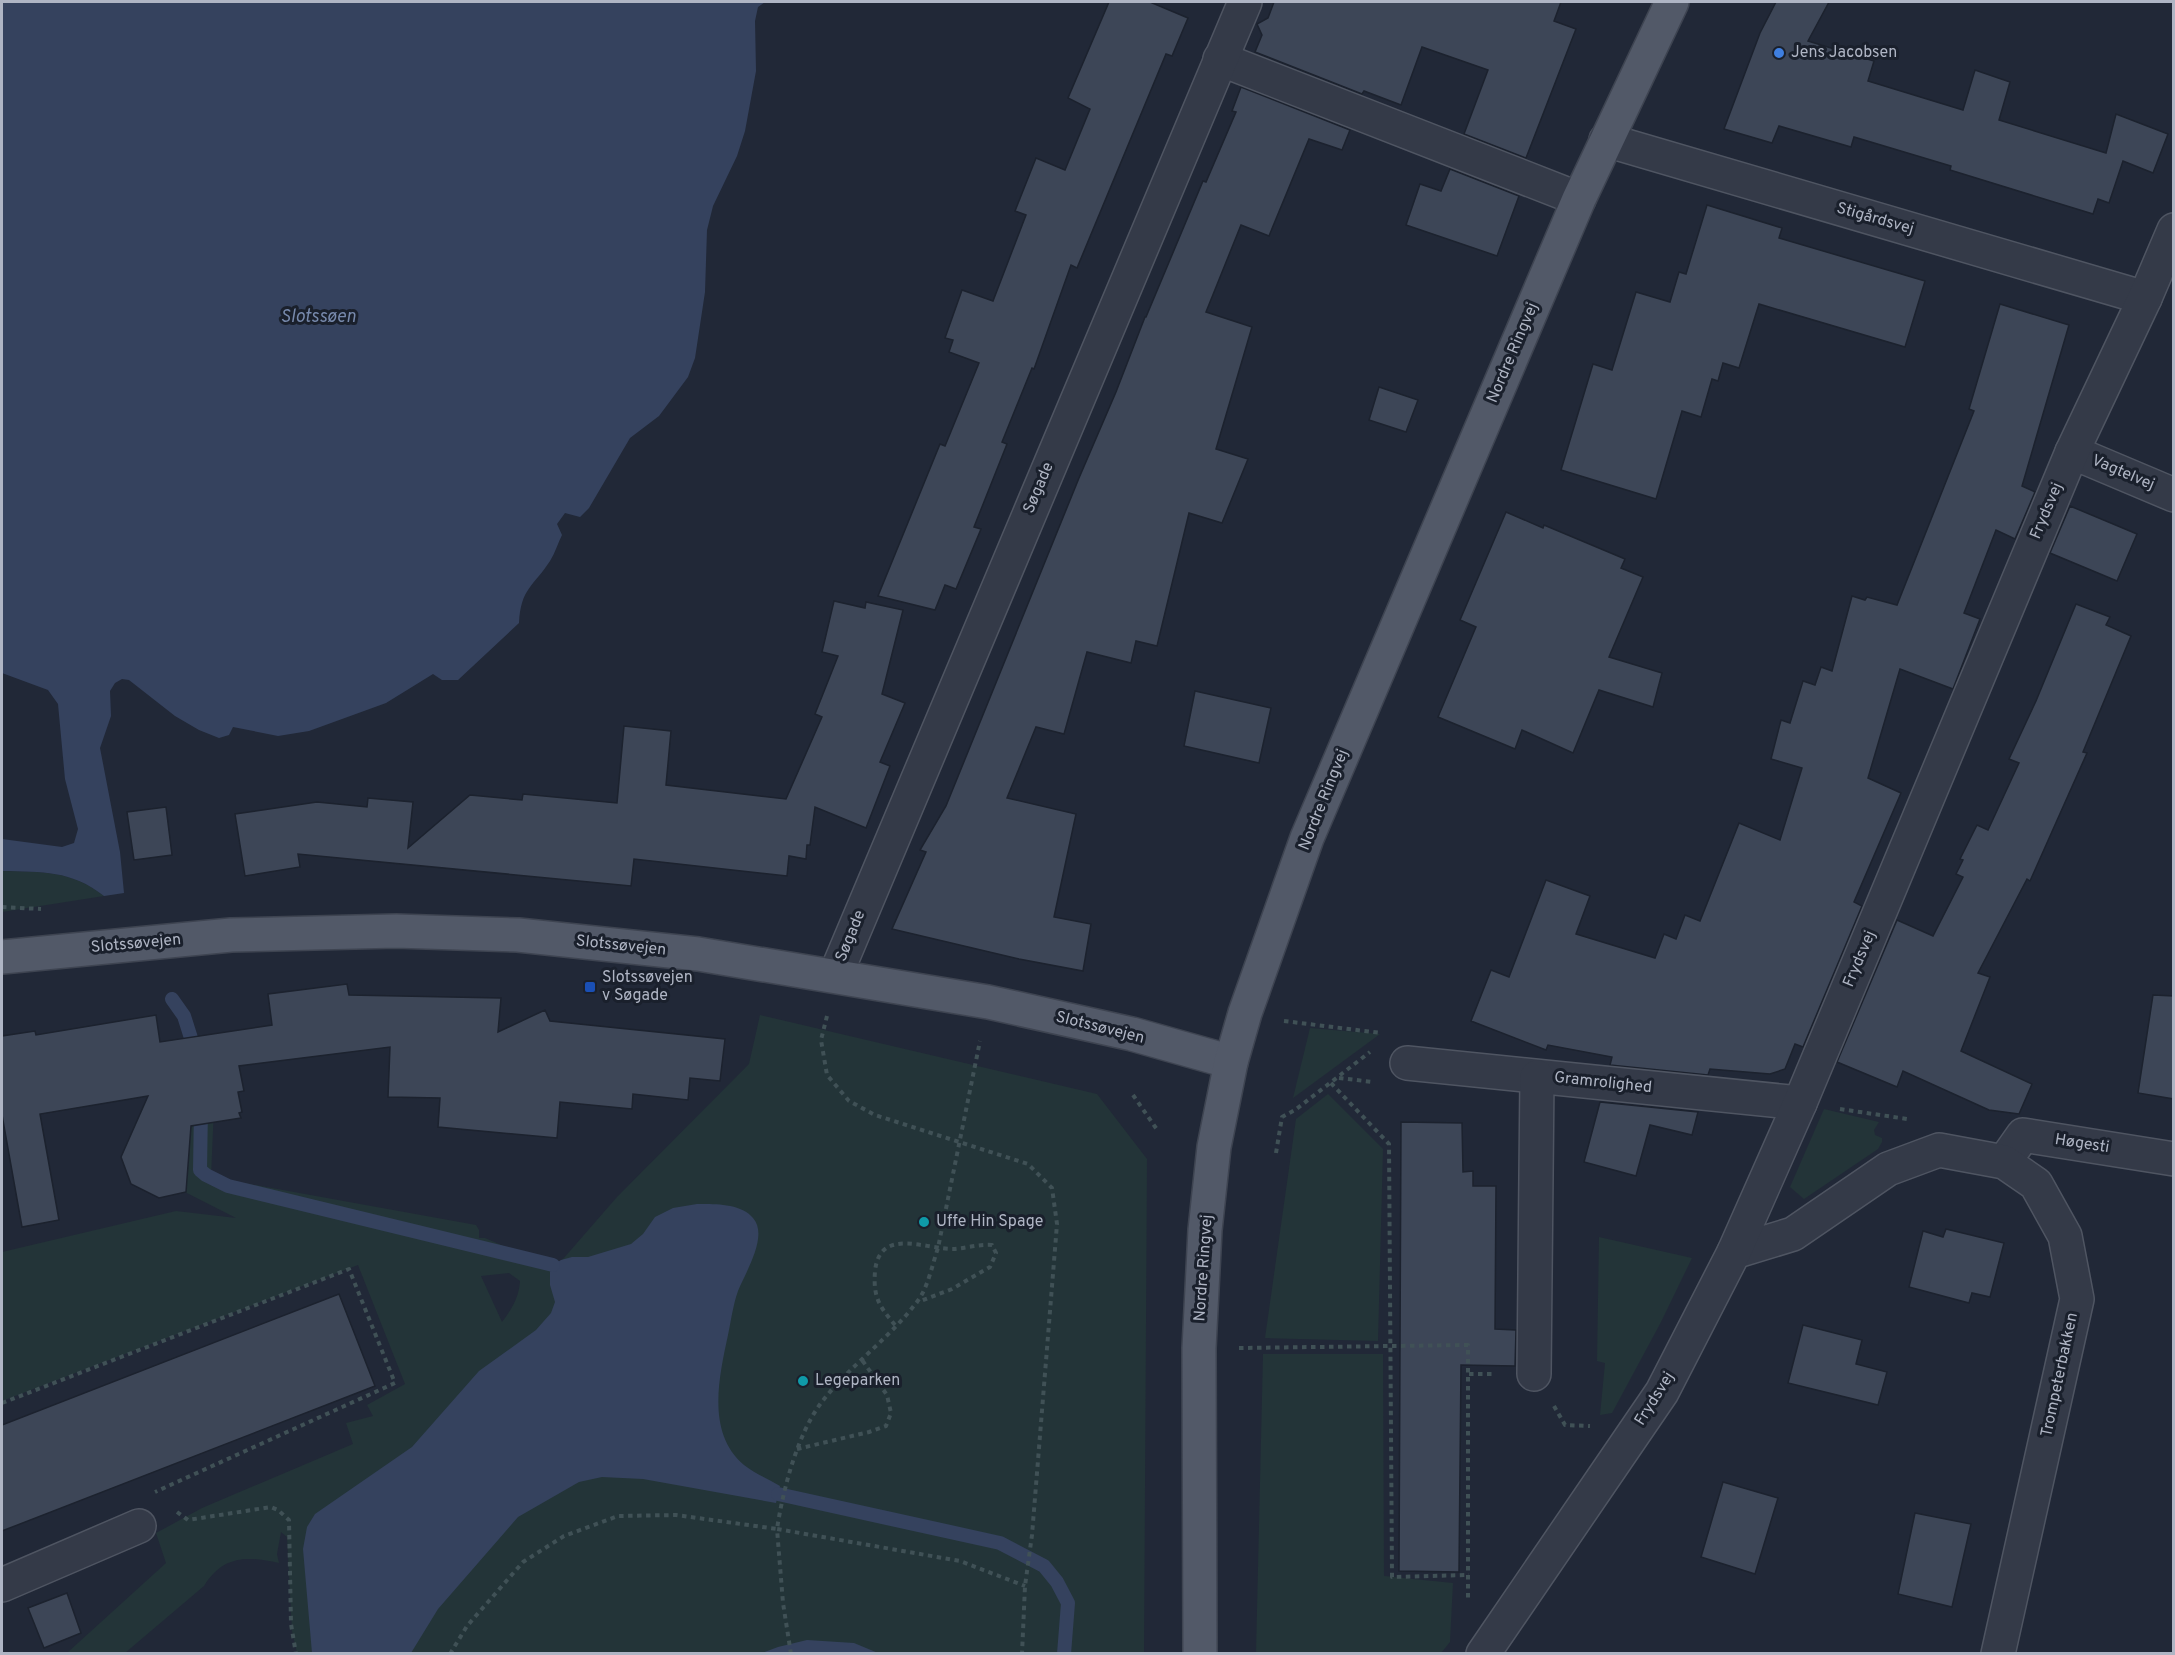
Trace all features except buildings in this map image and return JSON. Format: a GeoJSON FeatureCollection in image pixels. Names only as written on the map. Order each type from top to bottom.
{"type":"FeatureCollection","features":[{"type":"Feature","properties":{"kind":"main road","name":"Nordre Ringvej"},"geometry":{"type":"LineString","coordinates":[[1200,1653],[1199,1348],[1205,1230],[1213,1158],[1231,1062],[1244,1016],[1307,838],[1579,199],[1672,2]]}},
{"type":"Feature","properties":{"kind":"main road","name":"Slotssøvejen"},"geometry":{"type":"LineString","coordinates":[[2,957],[231,935],[396,931],[518,935],[698,954],[999,1005],[1132,1034],[1231,1062]]}},
{"type":"Feature","properties":{"kind":"street","name":"Søgade"},"geometry":{"type":"LineString","coordinates":[[835,976],[1245,2]]}},
{"type":"Feature","properties":{"kind":"street"},"geometry":{"type":"LineString","coordinates":[[1220,59],[1579,199]]}},
{"type":"Feature","properties":{"kind":"street","name":"Stigårdsvej"},"geometry":{"type":"LineString","coordinates":[[1605,140],[2145,298]]}},
{"type":"Feature","properties":{"kind":"street","name":"Frydsvej"},"geometry":{"type":"LineString","coordinates":[[1483,1653],[1662,1392],[1734,1252],[1800,1103],[2072,452],[2145,298],[2174,230]]}},
{"type":"Feature","properties":{"kind":"street","name":"Vagtelvej"},"geometry":{"type":"LineString","coordinates":[[2072,452],[2174,495]]}},
{"type":"Feature","properties":{"kind":"street","name":"Gramrolighed"},"geometry":{"type":"LineString","coordinates":[[1407,1063],[1800,1103]]}},
{"type":"Feature","properties":{"kind":"street"},"geometry":{"type":"LineString","coordinates":[[1534,1374],[1537,1077]]}},
{"type":"Feature","properties":{"kind":"street","name":"Høgesti"},"geometry":{"type":"LineString","coordinates":[[2004,1162],[2023,1135],[2174,1159]]}},
{"type":"Feature","properties":{"kind":"street","name":"Trompeterbakken"},"geometry":{"type":"LineString","coordinates":[[1734,1252],[1793,1234],[1888,1170],[1939,1150],[2004,1162],[2036,1184],[2065,1236],[2077,1299],[1998,1653]]}},
{"type":"Feature","properties":{"kind":"street"},"geometry":{"type":"LineString","coordinates":[[2,1585],[139,1526]]}},
{"type":"Feature","properties":{"kind":"path"},"geometry":{"type":"LineString","coordinates":[[2,907],[40,909]]}},
{"type":"Feature","properties":{"kind":"path"},"geometry":{"type":"LineString","coordinates":[[835,976],[821,1040],[828,1075],[849,1101],[875,1115],[1028,1164],[1052,1188],[1057,1224],[1032,1535],[1025,1586],[1022,1653]]}},
{"type":"Feature","properties":{"kind":"path"},"geometry":{"type":"LineString","coordinates":[[1244,1016],[1391,1034]]}},
{"type":"Feature","properties":{"kind":"path"},"geometry":{"type":"LineString","coordinates":[[1276,1153],[1282,1117],[1295,1110],[1373,1049]]}},
{"type":"Feature","properties":{"kind":"path"},"geometry":{"type":"LineString","coordinates":[[918,1302],[938,1248],[974,1070]]}},
{"type":"Feature","properties":{"kind":"path"},"geometry":{"type":"LineString","coordinates":[[1331,1083],[1389,1144],[1392,1577],[1469,1575]]}},
{"type":"Feature","properties":{"kind":"path"},"geometry":{"type":"LineString","coordinates":[[1133,1095],[1158,1131]]}},
{"type":"Feature","properties":{"kind":"path"},"geometry":{"type":"LineString","coordinates":[[790,1653],[777,1528],[796,1449],[820,1404],[895,1325],[918,1302],[952,1289],[990,1267],[996,1253],[992,1245],[980,1244],[955,1249],[903,1243],[885,1248],[876,1260],[874,1286],[879,1306],[895,1325]]}},
{"type":"Feature","properties":{"kind":"path"},"geometry":{"type":"LineString","coordinates":[[2,1402],[349,1269],[394,1383],[133,1502],[139,1526],[173,1509],[188,1520],[271,1507],[289,1520],[291,1624],[296,1653]]}},
{"type":"Feature","properties":{"kind":"path"},"geometry":{"type":"LineString","coordinates":[[1199,1348],[1468,1345],[1468,1609]]}},
{"type":"Feature","properties":{"kind":"path"},"geometry":{"type":"LineString","coordinates":[[796,1449],[886,1426],[891,1413],[887,1395],[862,1360]]}},
{"type":"Feature","properties":{"kind":"path"},"geometry":{"type":"LineString","coordinates":[[1534,1374],[1565,1425],[1638,1428]]}},
{"type":"Feature","properties":{"kind":"path"},"geometry":{"type":"LineString","coordinates":[[450,1653],[467,1626],[523,1563],[564,1536],[618,1516],[676,1515],[777,1528],[960,1560],[1025,1586]]}},
{"type":"Feature","properties":{"kind":"shaded area"},"geometry":{"type":"Polygon","coordinates":[[[2,871],[56,874],[80,881],[104,896],[2,912],[2,871]]]}},
{"type":"Feature","properties":{"kind":"shaded area","name":"Legeparken"},"geometry":{"type":"Polygon","coordinates":[[[760,1015],[1097,1094],[1147,1159],[1144,1653],[297,1653],[292,1631],[287,1537],[281,1532],[277,1554],[279,1563],[246,1559],[228,1563],[219,1568],[204,1586],[125,1653],[67,1653],[166,1563],[156,1533],[202,1508],[353,1444],[346,1423],[373,1416],[367,1405],[405,1384],[358,1265],[2,1401],[2,1252],[176,1211],[236,1218],[183,1191],[187,1177],[192,1116],[214,1107],[211,1177],[476,1225],[479,1238],[485,1238],[552,1267],[550,1274],[617,1197],[749,1064],[760,1015]],[[509,1273],[481,1276],[502,1322],[514,1303],[520,1281],[509,1273]]]}},
{"type":"Feature","properties":{"kind":"shaded area"},"geometry":{"type":"Polygon","coordinates":[[[1310,1028],[1380,1034],[1293,1098],[1310,1028]]]}},
{"type":"Feature","properties":{"kind":"shaded area"},"geometry":{"type":"Polygon","coordinates":[[[1328,1094],[1383,1149],[1378,1341],[1265,1338],[1296,1119],[1328,1094]]]}},
{"type":"Feature","properties":{"kind":"shaded area"},"geometry":{"type":"Polygon","coordinates":[[[1824,1109],[1879,1122],[1874,1130],[1875,1135],[1882,1138],[1882,1142],[1878,1149],[1804,1199],[1790,1187],[1824,1109]]]}},
{"type":"Feature","properties":{"kind":"shaded area"},"geometry":{"type":"Polygon","coordinates":[[[1599,1237],[1692,1258],[1661,1322],[1612,1413],[1600,1415],[1605,1363],[1597,1361],[1599,1237]]]}},
{"type":"Feature","properties":{"kind":"shaded area"},"geometry":{"type":"Polygon","coordinates":[[[1263,1354],[1383,1354],[1384,1576],[1453,1583],[1450,1642],[1441,1653],[1256,1653],[1263,1354]]]}},
{"type":"Feature","properties":{"kind":"water","name":"Slotssøen"},"geometry":{"type":"Polygon","coordinates":[[[2,2],[765,2],[758,7],[755,21],[756,71],[745,131],[737,156],[713,206],[707,230],[705,292],[695,358],[688,377],[659,416],[630,438],[589,508],[580,517],[565,513],[557,524],[562,535],[550,561],[525,595],[519,623],[458,680],[442,680],[433,674],[386,703],[309,731],[278,736],[233,727],[229,735],[219,738],[175,716],[129,680],[122,679],[115,683],[110,691],[111,716],[100,748],[120,852],[124,893],[104,896],[80,881],[56,874],[2,871],[2,839],[62,847],[74,843],[78,829],[65,779],[58,704],[48,690],[2,673],[2,2]]]}},
{"type":"Feature","properties":{"kind":"water"},"geometry":{"type":"Polygon","coordinates":[[[697,1204],[726,1205],[741,1209],[753,1218],[757,1226],[757,1244],[733,1307],[721,1369],[718,1404],[724,1437],[732,1452],[748,1468],[780,1486],[776,1503],[643,1479],[602,1477],[579,1482],[518,1517],[438,1609],[411,1653],[312,1653],[303,1549],[307,1527],[315,1514],[412,1447],[479,1371],[536,1330],[551,1313],[555,1302],[550,1285],[550,1272],[553,1265],[572,1257],[588,1257],[631,1244],[643,1234],[655,1217],[673,1208],[697,1204]]]}},
{"type":"Feature","properties":{"kind":"water"},"geometry":{"type":"Polygon","coordinates":[[[807,1640],[854,1643],[878,1653],[762,1653],[807,1640]]]}},
{"type":"Feature","properties":{"kind":"waterway"},"geometry":{"type":"LineString","coordinates":[[172,999],[184,1016],[196,1054]]}},
{"type":"Feature","properties":{"kind":"waterway"},"geometry":{"type":"LineString","coordinates":[[201,1108],[200,1170],[228,1186],[553,1265]]}},
{"type":"Feature","properties":{"kind":"waterway"},"geometry":{"type":"LineString","coordinates":[[778,1494],[1000,1543],[1044,1566],[1057,1582],[1068,1603],[1064,1654]]}},
{"type":"Feature","properties":{"kind":"place","name":"Jens Jacobsen"},"geometry":{"type":"Point","coordinates":[1779,53]}},
{"type":"Feature","properties":{"kind":"place","name":"Slotssøvejen v Søgade"},"geometry":{"type":"Point","coordinates":[590,987]}},
{"type":"Feature","properties":{"kind":"place","name":"Uffe Hin Spage"},"geometry":{"type":"Point","coordinates":[924,1222]}},
{"type":"Feature","properties":{"kind":"place","name":"Legeparken"},"geometry":{"type":"Point","coordinates":[803,1381]}}]}
